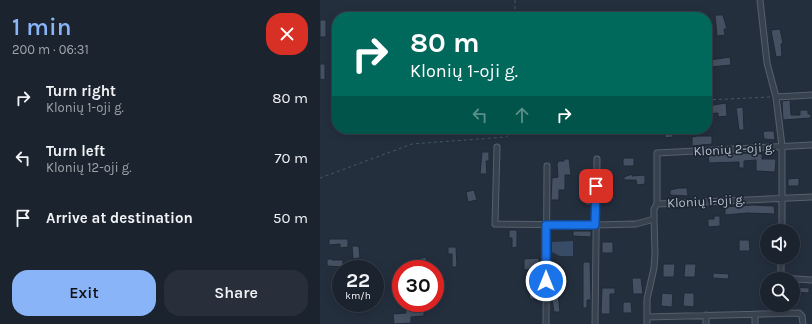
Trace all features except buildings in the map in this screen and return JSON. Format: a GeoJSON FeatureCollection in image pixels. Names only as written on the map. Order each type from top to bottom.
{"type":"FeatureCollection","features":[{"type":"Feature","properties":{"kind":"street"},"geometry":{"type":"LineString","coordinates":[[760,0],[768,73],[776,97],[782,146],[782,224]]}},
{"type":"Feature","properties":{"kind":"street"},"geometry":{"type":"LineString","coordinates":[[776,97],[812,95]]}},
{"type":"Feature","properties":{"kind":"street","name":"Klonių 2-oji g."},"geometry":{"type":"LineString","coordinates":[[656,204],[657,153],[812,145]]}},
{"type":"Feature","properties":{"kind":"street","name":"Klonių 1-oji g."},"geometry":{"type":"LineString","coordinates":[[497,147],[495,224],[636,224],[654,219],[654,209],[656,204],[812,197]]}},
{"type":"Feature","properties":{"kind":"street"},"geometry":{"type":"LineString","coordinates":[[595,324],[597,159]]}},
{"type":"Feature","properties":{"kind":"street"},"geometry":{"type":"LineString","coordinates":[[546,324],[547,166]]}},
{"type":"Feature","properties":{"kind":"street"},"geometry":{"type":"LineString","coordinates":[[647,324],[647,299],[654,268],[654,219]]}},
{"type":"Feature","properties":{"kind":"street"},"geometry":{"type":"LineString","coordinates":[[800,280],[812,280]]}},
{"type":"Feature","properties":{"kind":"street"},"geometry":{"type":"LineString","coordinates":[[647,317],[799,313],[802,316],[803,324]]}},
{"type":"Feature","properties":{"kind":"street"},"geometry":{"type":"LineString","coordinates":[[755,314],[755,324]]}},
{"type":"Feature","properties":{"kind":"street"},"geometry":{"type":"LineString","coordinates":[[706,315],[706,324]]}},
{"type":"Feature","properties":{"kind":"path"},"geometry":{"type":"LineString","coordinates":[[515,0],[515,12]]}},
{"type":"Feature","properties":{"kind":"path"},"geometry":{"type":"LineString","coordinates":[[712,100],[776,97]]}},
{"type":"Feature","properties":{"kind":"path"},"geometry":{"type":"LineString","coordinates":[[320,178],[412,144],[506,137],[510,134]]}},
{"type":"Feature","properties":{"kind":"water"},"geometry":{"type":"Polygon","coordinates":[[[573,241],[573,256],[560,256],[552,252],[552,242],[573,241]]]}},
{"type":"Feature","properties":{"kind":"route"},"geometry":{"type":"LineString","coordinates":[[546,281],[546,225],[595,225],[596,186]]}}]}
